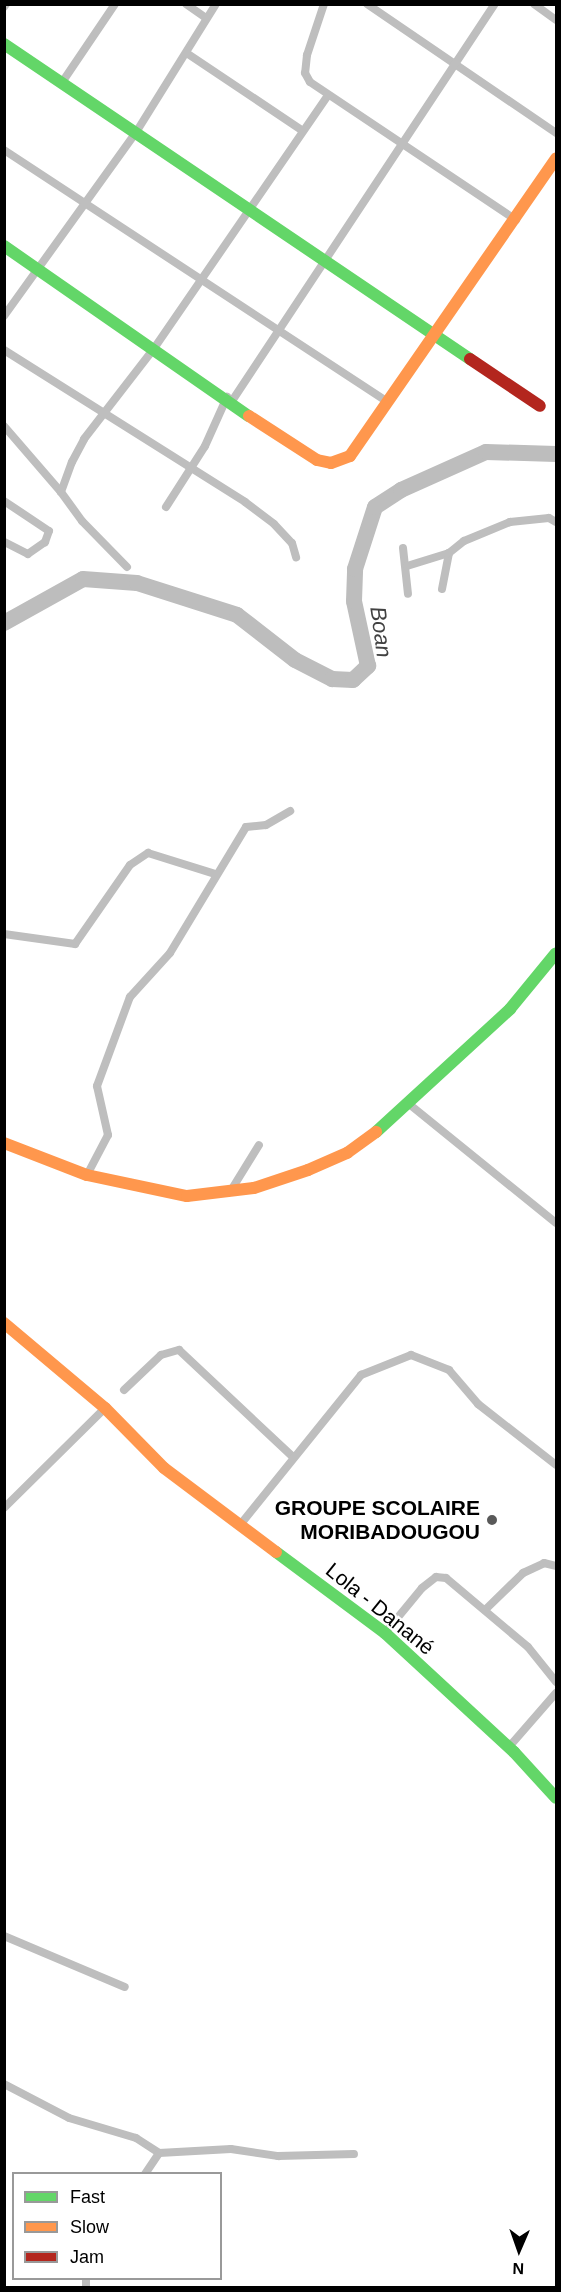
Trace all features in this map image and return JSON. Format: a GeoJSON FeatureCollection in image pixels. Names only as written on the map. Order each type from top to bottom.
{"type":"FeatureCollection","features":[{"type":"Feature","properties":{"kind":"street"},"geometry":{"type":"LineString","coordinates":[[63,81],[115,4]]}},
{"type":"Feature","properties":{"kind":"street"},"geometry":{"type":"LineString","coordinates":[[186,4],[206,18]]}},
{"type":"Feature","properties":{"kind":"street"},"geometry":{"type":"LineString","coordinates":[[4,316],[135,134],[188,54],[206,18],[216,4]]}},
{"type":"Feature","properties":{"kind":"street"},"geometry":{"type":"LineString","coordinates":[[324,4],[305,73],[327,97],[516,220]]}},
{"type":"Feature","properties":{"kind":"street"},"geometry":{"type":"LineString","coordinates":[[367,4],[556,133]]}},
{"type":"Feature","properties":{"kind":"street"},"geometry":{"type":"LineString","coordinates":[[166,507],[193,466],[229,399],[278,333],[401,144],[458,64],[495,4]]}},
{"type":"Feature","properties":{"kind":"street"},"geometry":{"type":"LineString","coordinates":[[534,4],[556,20]]}},
{"type":"Feature","properties":{"kind":"street"},"geometry":{"type":"LineString","coordinates":[[4,44],[63,81],[247,211],[326,260],[540,406]]}},
{"type":"Feature","properties":{"kind":"street"},"geometry":{"type":"LineString","coordinates":[[188,54],[300,129]]}},
{"type":"Feature","properties":{"kind":"street"},"geometry":{"type":"LineString","coordinates":[[61,492],[84,439],[155,347],[300,129],[327,97]]}},
{"type":"Feature","properties":{"kind":"street"},"geometry":{"type":"LineString","coordinates":[[4,150],[86,202],[278,333],[387,402]]}},
{"type":"Feature","properties":{"kind":"street"},"geometry":{"type":"LineString","coordinates":[[4,246],[155,347],[316,460],[332,463],[350,456],[387,402],[438,337],[556,158]]}},
{"type":"Feature","properties":{"kind":"street"},"geometry":{"type":"LineString","coordinates":[[4,350],[193,466],[274,524],[292,543],[296,557]]}},
{"type":"Feature","properties":{"kind":"street"},"geometry":{"type":"LineString","coordinates":[[4,426],[61,492],[82,521],[127,567]]}},
{"type":"Feature","properties":{"kind":"street"},"geometry":{"type":"LineString","coordinates":[[4,501],[49,531],[45,542],[28,554],[4,542]]}},
{"type":"Feature","properties":{"kind":"street"},"geometry":{"type":"LineString","coordinates":[[407,566],[449,553],[464,541],[510,522],[549,518],[556,522]]}},
{"type":"Feature","properties":{"kind":"street"},"geometry":{"type":"LineString","coordinates":[[403,548],[407,566],[408,594]]}},
{"type":"Feature","properties":{"kind":"street"},"geometry":{"type":"LineString","coordinates":[[442,589],[449,553]]}},
{"type":"Feature","properties":{"kind":"street"},"geometry":{"type":"LineString","coordinates":[[87,1175],[108,1135],[97,1086],[130,997],[170,953],[215,874],[246,827],[266,825],[290,811]]}},
{"type":"Feature","properties":{"kind":"street"},"geometry":{"type":"LineString","coordinates":[[4,934],[75,945],[130,865],[148,853],[215,874]]}},
{"type":"Feature","properties":{"kind":"street"},"geometry":{"type":"LineString","coordinates":[[4,1143],[87,1175],[187,1196],[230,1193],[346,1153],[409,1104],[510,1009],[556,953]]}},
{"type":"Feature","properties":{"kind":"street"},"geometry":{"type":"LineString","coordinates":[[409,1104],[556,1222]]}},
{"type":"Feature","properties":{"kind":"street"},"geometry":{"type":"LineString","coordinates":[[230,1193],[259,1145]]}},
{"type":"Feature","properties":{"kind":"street","name":"Lola - Danané"},"geometry":{"type":"LineString","coordinates":[[4,1323],[105,1408],[164,1468],[385,1633],[509,1747],[556,1798]]}},
{"type":"Feature","properties":{"kind":"street"},"geometry":{"type":"LineString","coordinates":[[124,1390],[161,1355],[179,1350],[293,1457]]}},
{"type":"Feature","properties":{"kind":"street"},"geometry":{"type":"LineString","coordinates":[[240,1525],[361,1375],[411,1355],[449,1370],[478,1404],[556,1465]]}},
{"type":"Feature","properties":{"kind":"street"},"geometry":{"type":"LineString","coordinates":[[4,1508],[105,1408]]}},
{"type":"Feature","properties":{"kind":"street"},"geometry":{"type":"LineString","coordinates":[[485,1610],[523,1573],[544,1563],[556,1566]]}},
{"type":"Feature","properties":{"kind":"street"},"geometry":{"type":"LineString","coordinates":[[385,1633],[436,1577],[450,1580],[528,1647],[556,1682]]}},
{"type":"Feature","properties":{"kind":"street"},"geometry":{"type":"LineString","coordinates":[[509,1747],[556,1693]]}},
{"type":"Feature","properties":{"kind":"street"},"geometry":{"type":"LineString","coordinates":[[4,1936],[125,1987]]}},
{"type":"Feature","properties":{"kind":"street"},"geometry":{"type":"LineString","coordinates":[[4,2084],[69,2118],[136,2138],[159,2153],[231,2149],[278,2156],[354,2154]]}},
{"type":"Feature","properties":{"kind":"street"},"geometry":{"type":"LineString","coordinates":[[146,2172],[159,2153]]}},
{"type":"Feature","properties":{"kind":"waterway","name":"Boan"},"geometry":{"type":"LineString","coordinates":[[4,623],[83,579],[137,583],[237,615],[295,660],[332,679],[353,680],[368,666],[354,601],[355,569],[375,507],[401,490],[486,452],[556,454]]}},
{"type":"Feature","properties":{"kind":"traffic: fast"},"geometry":{"type":"LineString","coordinates":[[4,44],[470,359]]}},
{"type":"Feature","properties":{"kind":"traffic: fast"},"geometry":{"type":"LineString","coordinates":[[4,246],[249,416]]}},
{"type":"Feature","properties":{"kind":"traffic: fast"},"geometry":{"type":"LineString","coordinates":[[376,1132],[510,1009],[556,953]]}},
{"type":"Feature","properties":{"kind":"traffic: fast"},"geometry":{"type":"LineString","coordinates":[[276,1552],[385,1633],[514,1752],[556,1798]]}},
{"type":"Feature","properties":{"kind":"traffic: slow"},"geometry":{"type":"LineString","coordinates":[[249,416],[317,460],[331,463],[350,456],[556,158]]}},
{"type":"Feature","properties":{"kind":"traffic: slow"},"geometry":{"type":"LineString","coordinates":[[4,1143],[87,1175],[187,1196],[254,1188],[308,1170],[347,1153],[376,1132]]}},
{"type":"Feature","properties":{"kind":"traffic: slow"},"geometry":{"type":"LineString","coordinates":[[4,1323],[105,1408],[164,1468],[276,1552]]}},
{"type":"Feature","properties":{"kind":"traffic: jam"},"geometry":{"type":"LineString","coordinates":[[470,359],[540,406]]}},
{"type":"Feature","properties":{"kind":"place","name":"GROUPE SCOLAIRE MORIBADOUGOU"},"geometry":{"type":"Point","coordinates":[492,1520]}}]}
